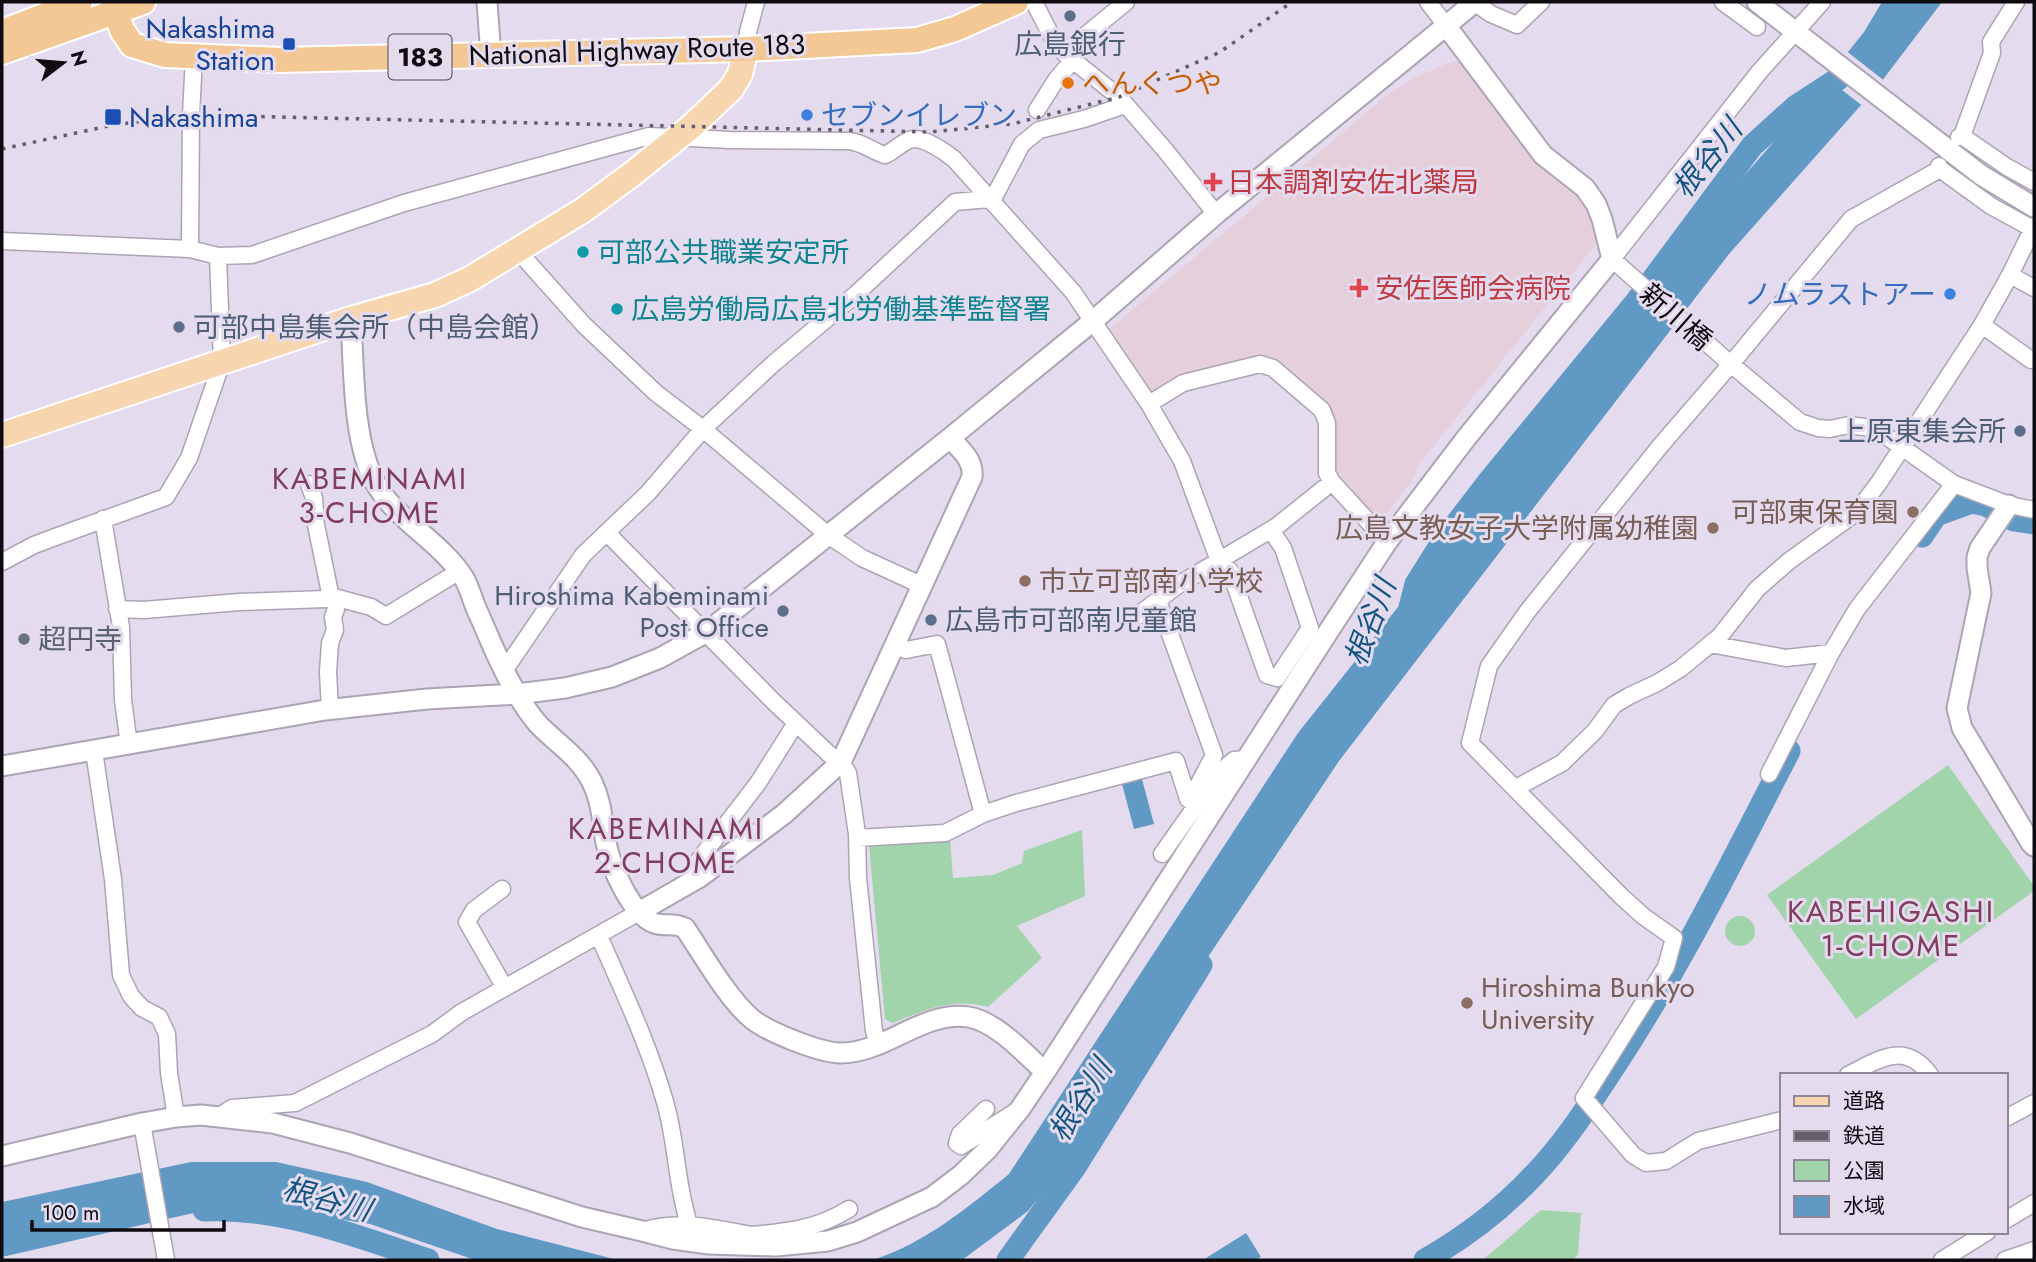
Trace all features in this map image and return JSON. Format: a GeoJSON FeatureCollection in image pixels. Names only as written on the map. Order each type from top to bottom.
{"type":"FeatureCollection","features":[{"type":"Feature","properties":{"kind":"highway"},"geometry":{"type":"LineString","coordinates":[[2,32],[80,2]]}},
{"type":"Feature","properties":{"kind":"highway"},"geometry":{"type":"LineString","coordinates":[[2,52],[115,7],[143,2]]}},
{"type":"Feature","properties":{"kind":"highway","name":"National Highway Route 183"},"geometry":{"type":"LineString","coordinates":[[115,7],[122,30],[132,45],[165,55],[280,60],[746,48],[917,40],[955,29],[1016,2]]}},
{"type":"Feature","properties":{"kind":"main road"},"geometry":{"type":"LineString","coordinates":[[2,435],[351,319],[435,295],[470,279],[582,211],[677,137],[731,89],[740,74],[746,48]]}},
{"type":"Feature","properties":{"kind":"street"},"geometry":{"type":"LineString","coordinates":[[487,2],[491,56]]}},
{"type":"Feature","properties":{"kind":"street"},"geometry":{"type":"LineString","coordinates":[[746,48],[756,2]]}},
{"type":"Feature","properties":{"kind":"street"},"geometry":{"type":"LineString","coordinates":[[1034,2],[1054,41],[1068,57],[1119,97],[1216,214]]}},
{"type":"Feature","properties":{"kind":"street"},"geometry":{"type":"LineString","coordinates":[[1037,110],[1068,57],[1126,2]]}},
{"type":"Feature","properties":{"kind":"street"},"geometry":{"type":"LineString","coordinates":[[1428,2],[1543,155],[1584,188],[1596,204],[1619,266]]}},
{"type":"Feature","properties":{"kind":"street"},"geometry":{"type":"LineString","coordinates":[[2,766],[330,710],[565,688],[612,677],[660,658],[707,632],[950,438],[1474,2],[1491,14],[1517,25],[1541,2]]}},
{"type":"Feature","properties":{"kind":"street"},"geometry":{"type":"LineString","coordinates":[[1723,2],[1757,27]]}},
{"type":"Feature","properties":{"kind":"street"},"geometry":{"type":"LineString","coordinates":[[1757,2],[1981,175],[2034,207]]}},
{"type":"Feature","properties":{"kind":"street"},"geometry":{"type":"LineString","coordinates":[[642,1231],[659,1226],[689,1224],[776,1246],[828,1241],[857,1232],[932,1197],[961,1175],[987,1150],[1045,1072],[1387,542],[1466,437],[1619,266],[1822,2]]}},
{"type":"Feature","properties":{"kind":"street"},"geometry":{"type":"LineString","coordinates":[[2017,2],[1991,42],[1992,53],[1960,136],[2034,183]]}},
{"type":"Feature","properties":{"kind":"street"},"geometry":{"type":"LineString","coordinates":[[190,248],[194,57]]}},
{"type":"Feature","properties":{"kind":"street"},"geometry":{"type":"LineString","coordinates":[[504,671],[583,555],[649,493],[703,429],[774,363],[855,295],[955,202],[989,199],[995,195],[1022,144],[1039,130],[1125,105]]}},
{"type":"Feature","properties":{"kind":"street"},"geometry":{"type":"LineString","coordinates":[[2,241],[190,248],[218,256],[252,256],[404,203],[649,136],[862,142],[885,155],[910,139],[918,139],[954,159],[1073,292],[1149,404],[1182,461],[1219,561],[1230,571],[1267,675],[1278,678],[1310,628],[1283,548],[1271,530]]}},
{"type":"Feature","properties":{"kind":"street"},"geometry":{"type":"LineString","coordinates":[[1516,788],[1562,763],[1595,731],[1614,705],[1681,669],[1720,636],[1757,589],[1805,548],[1857,512],[1982,325],[2011,275],[2034,227],[1991,206],[1939,167],[1851,219],[1661,444],[1527,612],[1489,666],[1470,744],[1636,909],[1674,938],[1666,967],[1584,1098],[1633,1155],[1646,1163],[1666,1161],[1698,1141],[1780,1120]]}},
{"type":"Feature","properties":{"kind":"street"},"geometry":{"type":"LineString","coordinates":[[517,250],[584,324],[656,393],[703,429],[828,535],[862,558],[921,585]]}},
{"type":"Feature","properties":{"kind":"street"},"geometry":{"type":"LineString","coordinates":[[2,562],[34,545],[166,497],[189,458],[222,362],[218,256]]}},
{"type":"Feature","properties":{"kind":"street","name":"新川橋"},"geometry":{"type":"LineString","coordinates":[[1619,266],[1800,422],[1818,428],[1830,429],[1849,425],[1871,428],[1954,484],[2005,512],[2034,510]]}},
{"type":"Feature","properties":{"kind":"street"},"geometry":{"type":"LineString","coordinates":[[2011,275],[2034,288]]}},
{"type":"Feature","properties":{"kind":"street"},"geometry":{"type":"LineString","coordinates":[[351,319],[358,419],[367,462],[377,486],[464,579],[504,671],[517,694],[538,724],[582,765],[600,803],[611,860],[631,903],[639,912],[655,923],[676,924],[685,928],[737,1002],[752,1019],[778,1034],[838,1053],[860,1052],[932,1021],[953,1016],[969,1017],[984,1021],[1010,1040],[1045,1072]]}},
{"type":"Feature","properties":{"kind":"street"},"geometry":{"type":"LineString","coordinates":[[1982,325],[2031,360]]}},
{"type":"Feature","properties":{"kind":"street"},"geometry":{"type":"LineString","coordinates":[[1149,404],[1183,383],[1260,364],[1273,368],[1322,410],[1327,423],[1327,473],[1332,482],[1387,542]]}},
{"type":"Feature","properties":{"kind":"street"},"geometry":{"type":"LineString","coordinates":[[219,1116],[232,1108],[295,1103],[432,1034],[462,1012],[700,877],[784,814],[841,762],[972,477],[973,468],[969,459],[950,438]]}},
{"type":"Feature","properties":{"kind":"street"},"geometry":{"type":"LineString","coordinates":[[1133,619],[1178,585],[1271,530],[1332,482]]}},
{"type":"Feature","properties":{"kind":"street"},"geometry":{"type":"LineString","coordinates":[[309,484],[336,609],[328,672],[330,710]]}},
{"type":"Feature","properties":{"kind":"street"},"geometry":{"type":"LineString","coordinates":[[1769,774],[1857,608],[1954,484]]}},
{"type":"Feature","properties":{"kind":"street"},"geometry":{"type":"LineString","coordinates":[[2005,512],[1980,548],[1977,557],[1981,593],[1957,708],[1962,728],[2034,846]]}},
{"type":"Feature","properties":{"kind":"street"},"geometry":{"type":"LineString","coordinates":[[103,520],[121,627],[123,700],[129,745]]}},
{"type":"Feature","properties":{"kind":"street"},"geometry":{"type":"LineString","coordinates":[[607,533],[796,723],[841,762],[848,773],[857,838],[859,890],[874,1031],[878,1045]]}},
{"type":"Feature","properties":{"kind":"street"},"geometry":{"type":"LineString","coordinates":[[117,609],[144,610],[239,602],[326,599],[332,596],[371,607],[386,616],[458,572]]}},
{"type":"Feature","properties":{"kind":"street"},"geometry":{"type":"LineString","coordinates":[[1157,601],[1214,755],[1194,793],[1196,806]]}},
{"type":"Feature","properties":{"kind":"street"},"geometry":{"type":"LineString","coordinates":[[894,645],[906,650],[937,644],[983,814]]}},
{"type":"Feature","properties":{"kind":"street"},"geometry":{"type":"LineString","coordinates":[[1710,644],[1786,658],[1831,653]]}},
{"type":"Feature","properties":{"kind":"street"},"geometry":{"type":"LineString","coordinates":[[700,877],[695,865],[758,783],[796,723]]}},
{"type":"Feature","properties":{"kind":"street"},"geometry":{"type":"LineString","coordinates":[[94,751],[113,879],[121,975],[131,996],[142,1008],[159,1017],[167,1034],[169,1073],[176,1117]]}},
{"type":"Feature","properties":{"kind":"street"},"geometry":{"type":"LineString","coordinates":[[1162,854],[1219,773],[1234,760],[1246,759]]}},
{"type":"Feature","properties":{"kind":"street"},"geometry":{"type":"LineString","coordinates":[[857,838],[945,834],[983,814],[1016,803],[1176,761],[1188,799],[1196,806]]}},
{"type":"Feature","properties":{"kind":"street"},"geometry":{"type":"LineString","coordinates":[[502,889],[474,910],[467,922],[505,988]]}},
{"type":"Feature","properties":{"kind":"street"},"geometry":{"type":"LineString","coordinates":[[599,936],[651,1057],[666,1105],[682,1203],[689,1224]]}},
{"type":"Feature","properties":{"kind":"street"},"geometry":{"type":"LineString","coordinates":[[1852,1073],[1888,1055],[1909,1056],[1929,1073]]}},
{"type":"Feature","properties":{"kind":"street"},"geometry":{"type":"LineString","coordinates":[[2008,1117],[2034,1103]]}},
{"type":"Feature","properties":{"kind":"street"},"geometry":{"type":"LineString","coordinates":[[986,1109],[960,1134],[957,1143],[961,1146],[1020,1109]]}},
{"type":"Feature","properties":{"kind":"street"},"geometry":{"type":"LineString","coordinates":[[2,1156],[143,1128],[176,1117],[219,1116],[273,1122],[337,1139],[582,1217],[673,1239],[709,1244],[751,1240],[815,1226],[849,1209]]}},
{"type":"Feature","properties":{"kind":"street"},"geometry":{"type":"LineString","coordinates":[[143,1128],[166,1260]]}},
{"type":"Feature","properties":{"kind":"street"},"geometry":{"type":"LineString","coordinates":[[2008,1219],[2034,1203]]}},
{"type":"Feature","properties":{"kind":"street"},"geometry":{"type":"LineString","coordinates":[[1942,1260],[1984,1234]]}},
{"type":"Feature","properties":{"kind":"street"},"geometry":{"type":"LineString","coordinates":[[2005,1260],[2034,1250]]}},
{"type":"Feature","properties":{"kind":"shaded area","name":"安佐医師会病院"},"geometry":{"type":"Polygon","coordinates":[[[1457,61],[1468,68],[1581,195],[1590,214],[1596,244],[1419,464],[1413,479],[1378,525],[1332,472],[1332,422],[1275,363],[1153,396],[1106,332],[1392,91],[1417,77],[1457,61]]]}},
{"type":"Feature","properties":{"kind":"green space"},"geometry":{"type":"Polygon","coordinates":[[[1948,765],[2034,886],[2034,891],[1856,1019],[1767,895],[1948,765]]]}},
{"type":"Feature","properties":{"kind":"green space"},"geometry":{"type":"Polygon","coordinates":[[[1082,830],[1085,896],[1017,926],[1042,958],[988,1007],[950,1004],[892,1023],[885,1019],[869,845],[950,839],[953,878],[993,875],[1022,863],[1024,851],[1082,830]]]}},
{"type":"Feature","properties":{"kind":"green space"},"geometry":{"type":"Polygon","coordinates":[[[1740,916],[1751,920],[1755,931],[1751,942],[1740,946],[1729,942],[1725,931],[1729,920],[1740,916]]]}},
{"type":"Feature","properties":{"kind":"green space"},"geometry":{"type":"Polygon","coordinates":[[[1541,1210],[1581,1213],[1578,1254],[1573,1260],[1483,1260],[1541,1210]]]}},
{"type":"Feature","properties":{"kind":"water"},"geometry":{"type":"Polygon","coordinates":[[[1882,2],[1942,2],[1878,86],[1729,254],[1339,761],[1083,1144],[1028,1211],[962,1260],[873,1260],[928,1234],[1009,1174],[1298,733],[1706,219],[1799,113],[1864,32],[1882,2]]]}},
{"type":"Feature","properties":{"kind":"water"},"geometry":{"type":"Polygon","coordinates":[[[1142,779],[1154,824],[1134,829],[1122,784],[1142,779]]]}},
{"type":"Feature","properties":{"kind":"water"},"geometry":{"type":"Polygon","coordinates":[[[191,1162],[276,1162],[367,1182],[497,1229],[618,1260],[475,1260],[370,1224],[282,1210],[202,1211],[2,1257],[2,1202],[191,1162]]]}},
{"type":"Feature","properties":{"kind":"water"},"geometry":{"type":"Polygon","coordinates":[[[1246,1233],[1261,1257],[1255,1260],[1207,1260],[1206,1258],[1246,1233]]]}},
{"type":"Feature","properties":{"kind":"pier"},"geometry":{"type":"Polygon","coordinates":[[[1845,50],[1886,82],[1864,107],[1824,76],[1845,50]]]}},
{"type":"Feature","properties":{"kind":"waterway","name":"根谷川"},"geometry":{"type":"LineString","coordinates":[[1408,615],[1416,584],[1443,541],[1636,302],[1752,146],[1795,107],[1838,79]]}},
{"type":"Feature","properties":{"kind":"waterway"},"geometry":{"type":"LineString","coordinates":[[1922,536],[1936,515],[1972,502],[1986,505],[2014,520],[2034,523]]}},
{"type":"Feature","properties":{"kind":"waterway"},"geometry":{"type":"LineString","coordinates":[[1425,1260],[1455,1242],[1496,1211],[1545,1163],[1574,1126],[1635,1034],[1682,955],[1789,751]]}},
{"type":"Feature","properties":{"kind":"waterway","name":"根谷川"},"geometry":{"type":"LineString","coordinates":[[1008,1260],[1075,1167],[1201,965]]}},
{"type":"Feature","properties":{"kind":"waterway","name":"根谷川"},"geometry":{"type":"LineString","coordinates":[[204,1210],[261,1213],[318,1224],[428,1260]]}},
{"type":"Feature","properties":{"kind":"railway"},"geometry":{"type":"LineString","coordinates":[[2,149],[113,125],[191,115],[930,132],[1012,124],[1119,97],[1220,52],[1292,2]]}},
{"type":"Feature","properties":{"kind":"place","name":"広島銀行"},"geometry":{"type":"Point","coordinates":[1070,16]}},
{"type":"Feature","properties":{"kind":"place","name":"Nakashima Station"},"geometry":{"type":"Point","coordinates":[289,44]}},
{"type":"Feature","properties":{"kind":"place","name":"へんくつや"},"geometry":{"type":"Point","coordinates":[1068,83]}},
{"type":"Feature","properties":{"kind":"place","name":"セブンイレブン"},"geometry":{"type":"Point","coordinates":[807,115]}},
{"type":"Feature","properties":{"kind":"place","name":"Nakashima"},"geometry":{"type":"Point","coordinates":[113,117]}},
{"type":"Feature","properties":{"kind":"place","name":"日本調剤安佐北薬局"},"geometry":{"type":"Point","coordinates":[1213,182]}},
{"type":"Feature","properties":{"kind":"place","name":"可部公共職業安定所"},"geometry":{"type":"Point","coordinates":[583,252]}},
{"type":"Feature","properties":{"kind":"place","name":"安佐医師会病院"},"geometry":{"type":"Point","coordinates":[1359,288]}},
{"type":"Feature","properties":{"kind":"place","name":"ノムラストアー"},"geometry":{"type":"Point","coordinates":[1950,294]}},
{"type":"Feature","properties":{"kind":"place","name":"広島労働局広島北労働基準監督署"},"geometry":{"type":"Point","coordinates":[617,309]}},
{"type":"Feature","properties":{"kind":"place","name":"可部中島集会所（中島会館）"},"geometry":{"type":"Point","coordinates":[179,327]}},
{"type":"Feature","properties":{"kind":"place","name":"上原東集会所"},"geometry":{"type":"Point","coordinates":[2020,431]}},
{"type":"Feature","properties":{"kind":"place","name":"可部東保育園"},"geometry":{"type":"Point","coordinates":[1913,512]}},
{"type":"Feature","properties":{"kind":"place","name":"広島文教女子大学附属幼稚園"},"geometry":{"type":"Point","coordinates":[1713,528]}},
{"type":"Feature","properties":{"kind":"place","name":"市立可部南小学校"},"geometry":{"type":"Point","coordinates":[1025,581]}},
{"type":"Feature","properties":{"kind":"place","name":"Hiroshima Kabeminami Post Office"},"geometry":{"type":"Point","coordinates":[783,611]}},
{"type":"Feature","properties":{"kind":"place","name":"広島市可部南児童館"},"geometry":{"type":"Point","coordinates":[931,620]}},
{"type":"Feature","properties":{"kind":"place","name":"超円寺"},"geometry":{"type":"Point","coordinates":[24,639]}},
{"type":"Feature","properties":{"kind":"place","name":"Hiroshima Bunkyo University"},"geometry":{"type":"Point","coordinates":[1467,1003]}},
{"type":"Feature","properties":{"kind":"district","name":"KABEMINAMI 3-CHOME"},"geometry":{"type":"Point","coordinates":[370,495]}},
{"type":"Feature","properties":{"kind":"district","name":"KABEMINAMI 2-CHOME"},"geometry":{"type":"Point","coordinates":[666,845]}},
{"type":"Feature","properties":{"kind":"district","name":"KABEHIGASHI 1-CHOME"},"geometry":{"type":"Point","coordinates":[1891,928]}}]}
